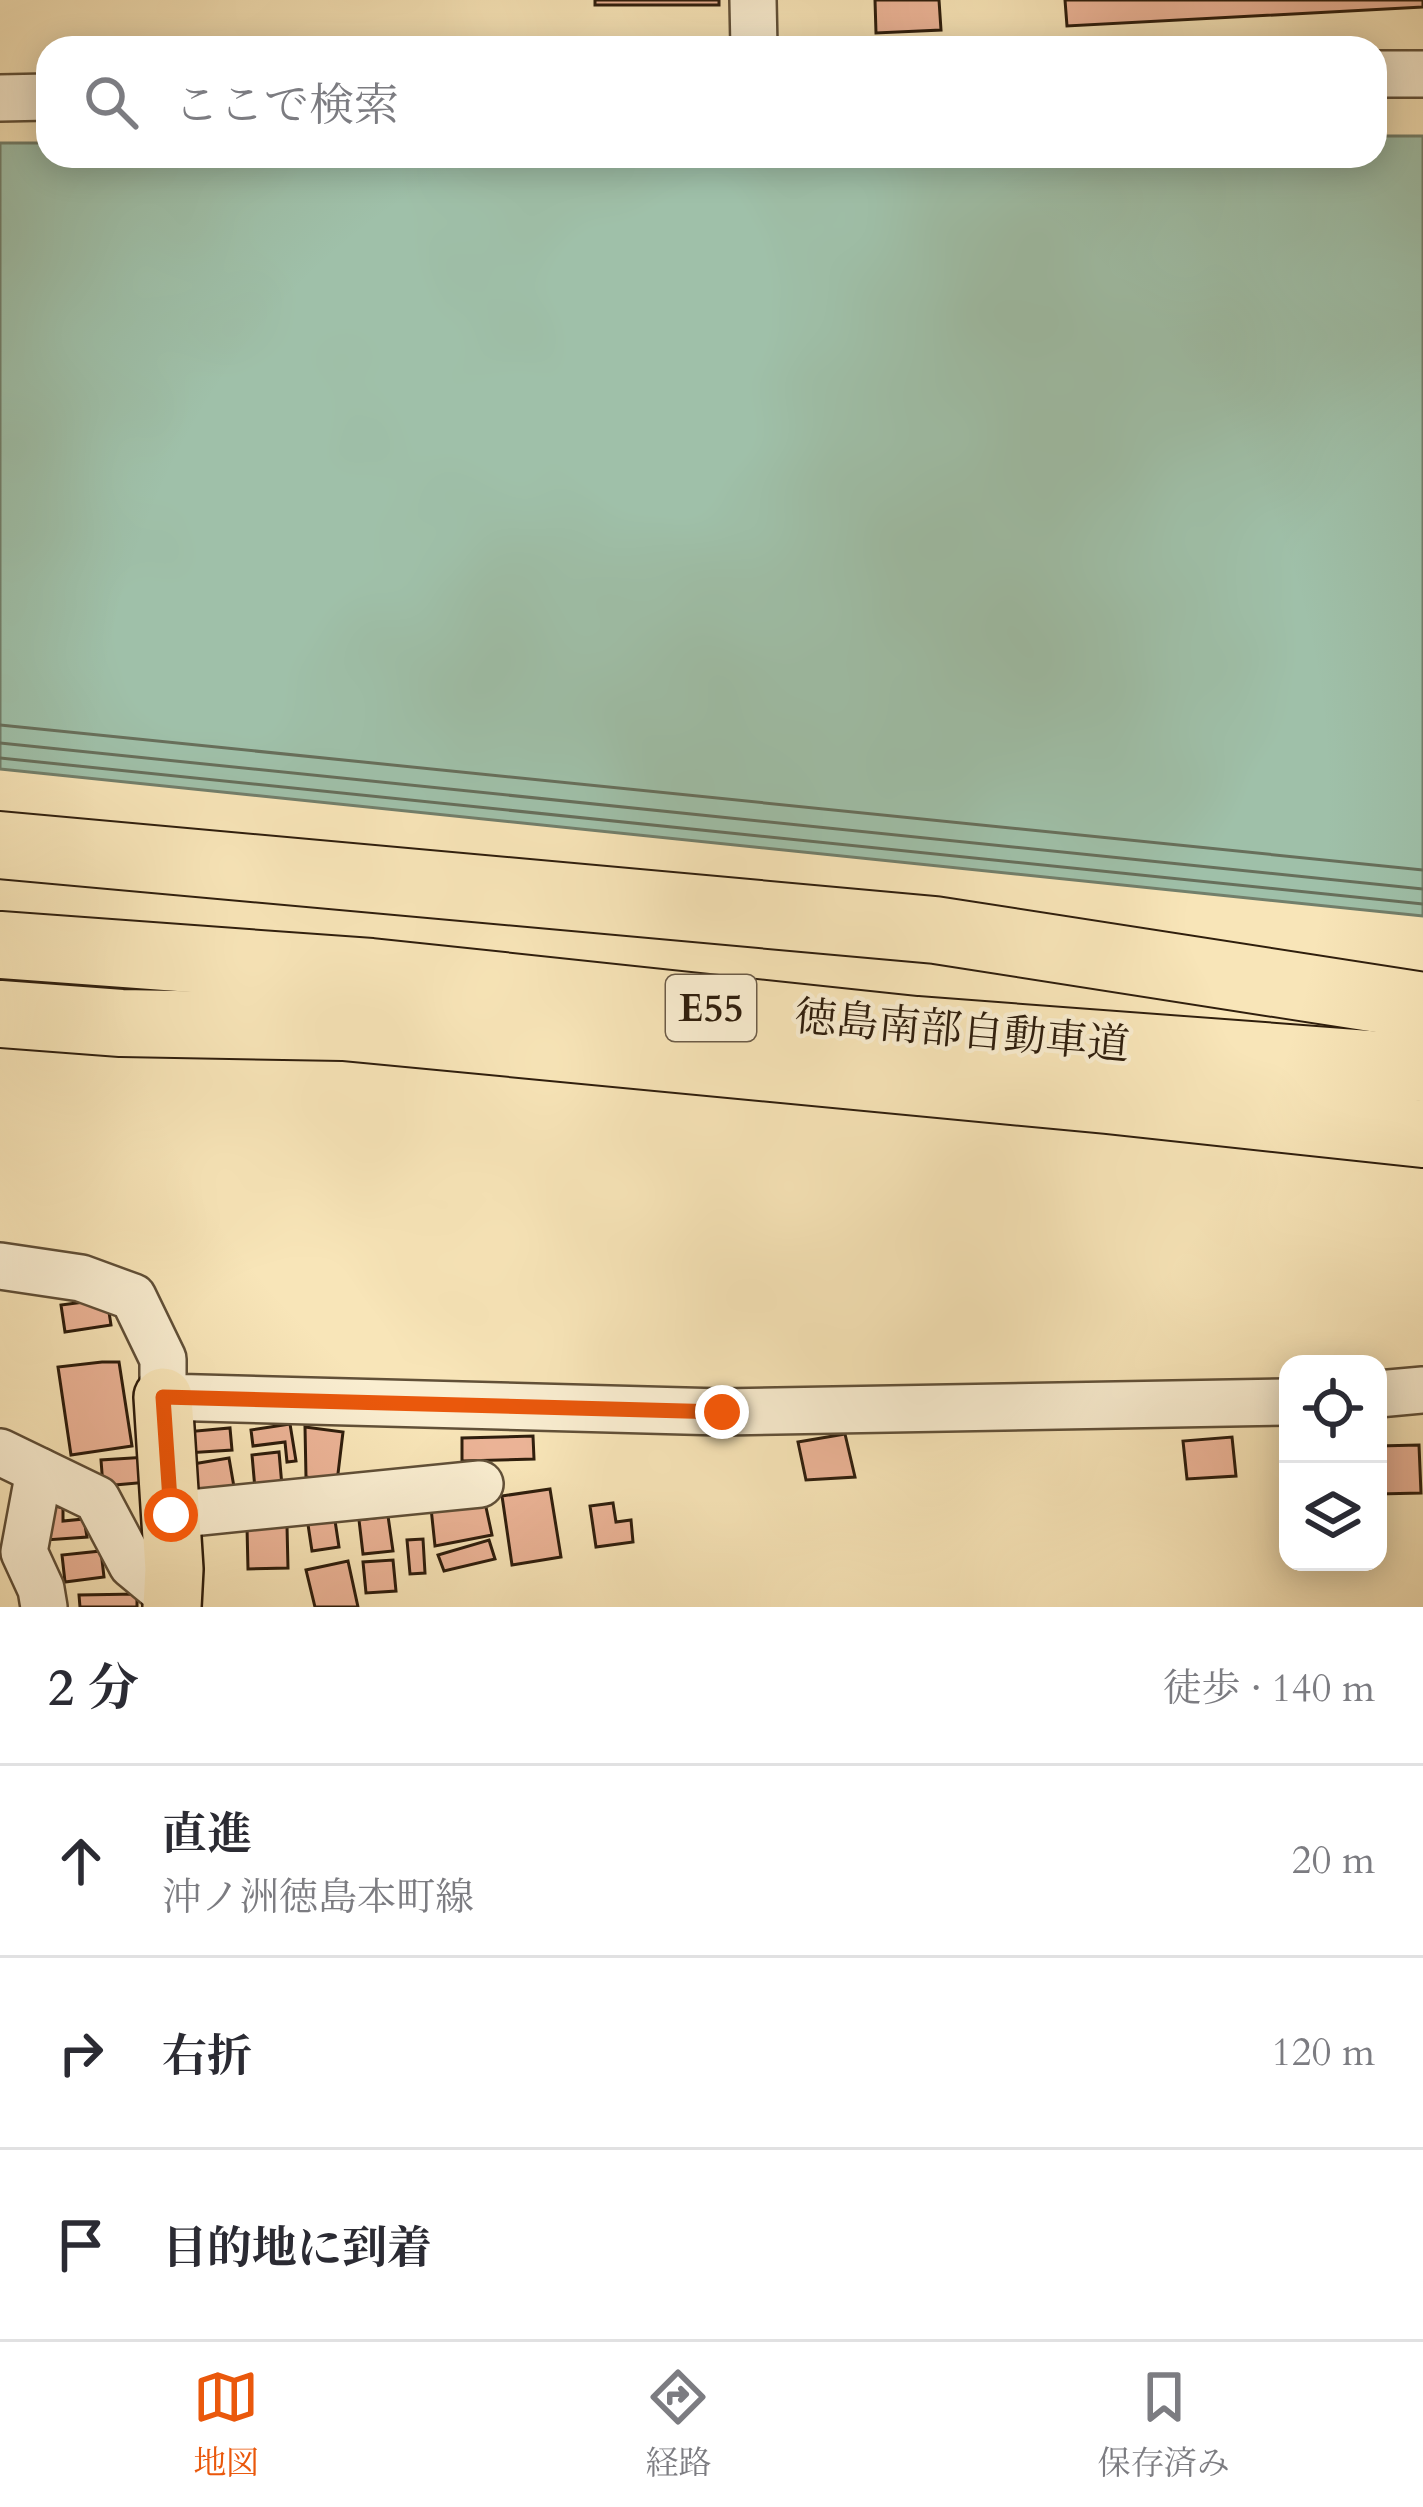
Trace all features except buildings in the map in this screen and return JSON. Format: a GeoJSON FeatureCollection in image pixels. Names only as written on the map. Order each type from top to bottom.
{"type":"FeatureCollection","features":[{"type":"Feature","properties":{"kind":"highway"},"geometry":{"type":"LineString","coordinates":[[0,844],[935,930],[1423,1006]]}},
{"type":"Feature","properties":{"kind":"highway","name":"徳島南部自動車道"},"geometry":{"type":"LineString","coordinates":[[0,945],[371,972],[916,1030],[1423,1068]]}},
{"type":"Feature","properties":{"kind":"highway"},"geometry":{"type":"LineString","coordinates":[[0,1014],[121,1023],[343,1027],[1423,1135]]}},
{"type":"Feature","properties":{"kind":"main road"},"geometry":{"type":"LineString","coordinates":[[163,1397],[178,1576]]}},
{"type":"Feature","properties":{"kind":"street"},"geometry":{"type":"LineString","coordinates":[[753,0],[754,36]]}},
{"type":"Feature","properties":{"kind":"street"},"geometry":{"type":"LineString","coordinates":[[1387,77],[1423,77]]}},
{"type":"Feature","properties":{"kind":"street"},"geometry":{"type":"LineString","coordinates":[[0,99],[36,98]]}},
{"type":"Feature","properties":{"kind":"street"},"geometry":{"type":"LineString","coordinates":[[10,1272],[81,1278],[133,1297],[163,1359],[163,1397],[722,1412],[1279,1402]]}},
{"type":"Feature","properties":{"kind":"street"},"geometry":{"type":"LineString","coordinates":[[1387,1393],[1423,1390]]}},
{"type":"Feature","properties":{"kind":"street"},"geometry":{"type":"LineString","coordinates":[[44,1607],[24,1552],[19,1462],[97,1499],[132,1565],[178,1576],[480,1484]]}},
{"type":"Feature","properties":{"kind":"water"},"geometry":{"type":"Polygon","coordinates":[[[1387,136],[1423,136],[1423,916],[0,769],[0,143],[36,143],[36,168],[1387,168],[1387,136]]]}},
{"type":"Feature","properties":{"kind":"route"},"geometry":{"type":"LineString","coordinates":[[171,1515],[163,1397],[722,1412]]}}]}
